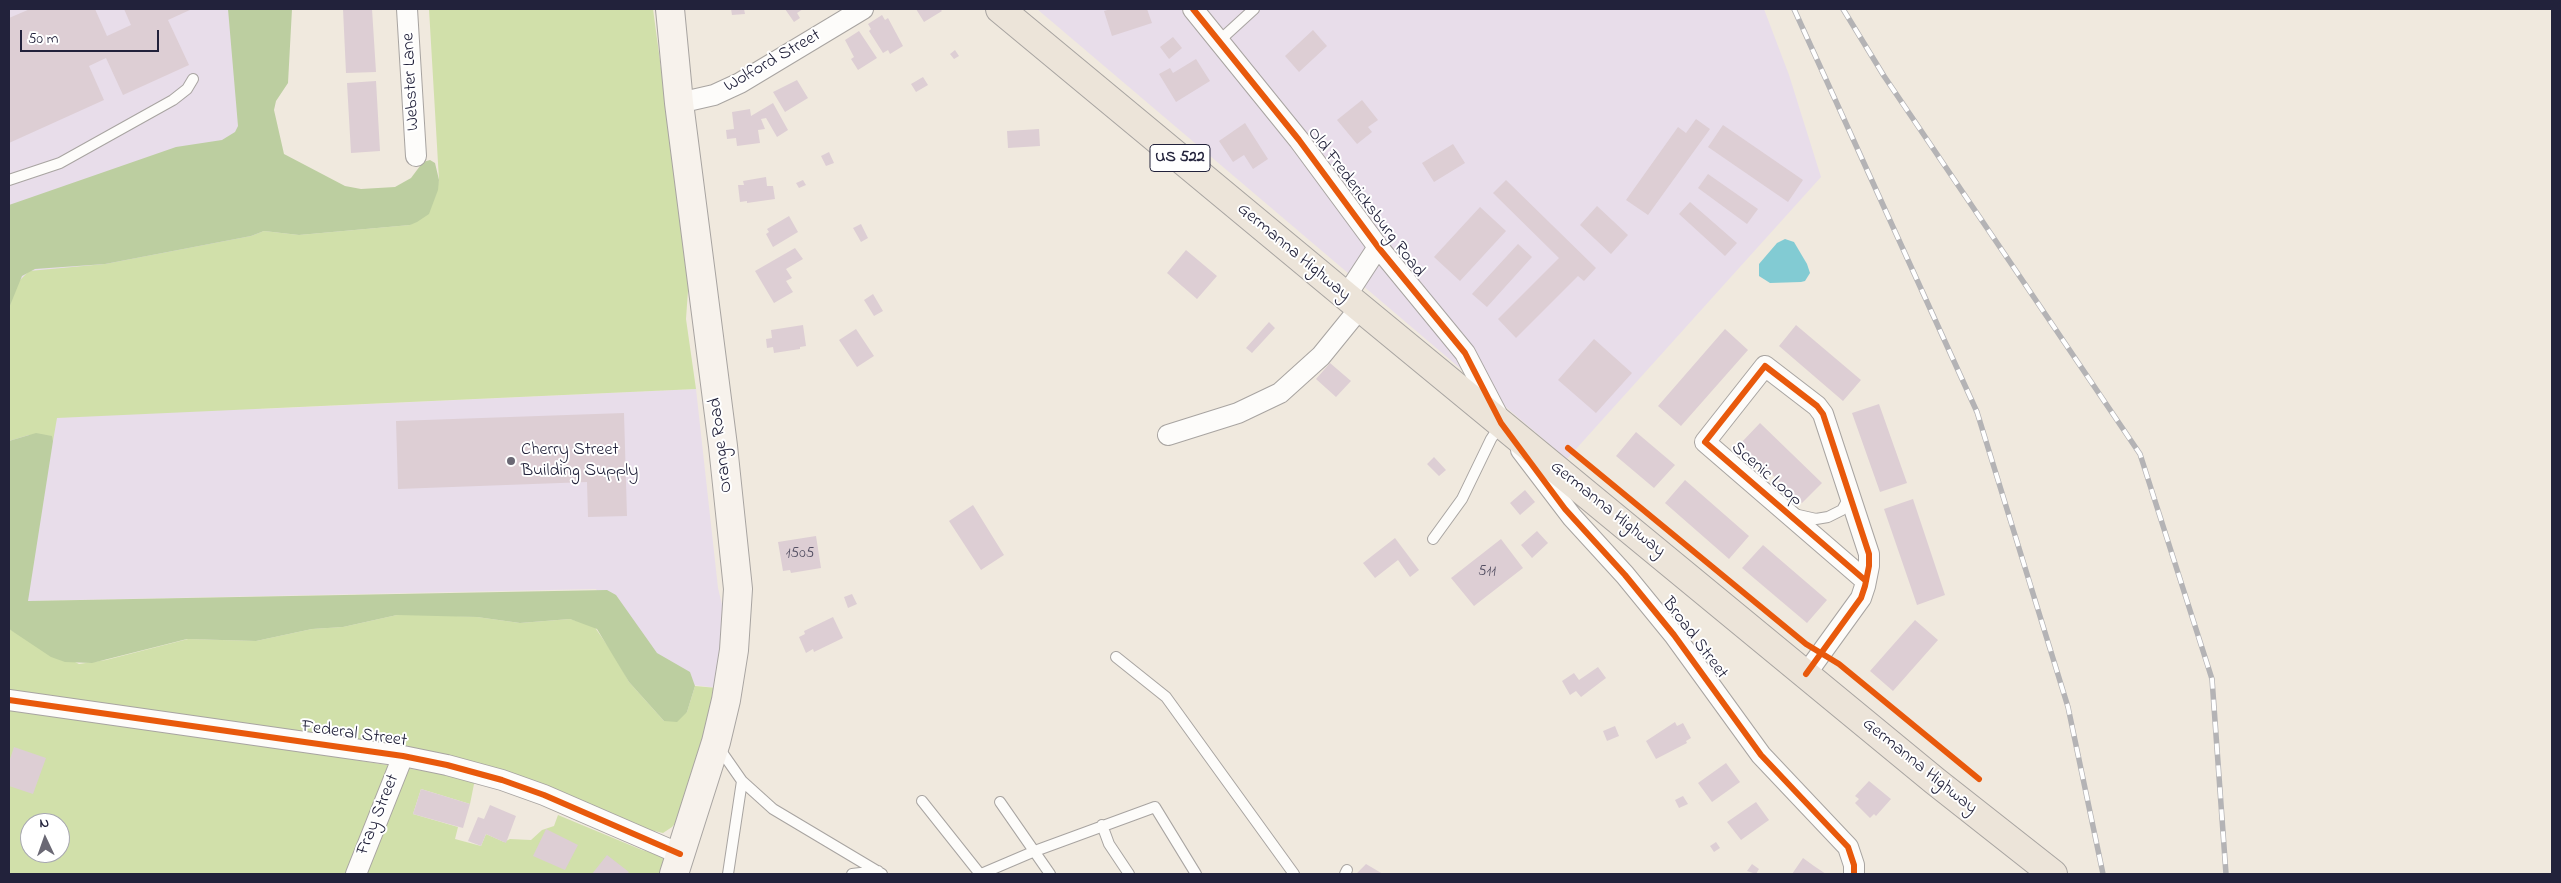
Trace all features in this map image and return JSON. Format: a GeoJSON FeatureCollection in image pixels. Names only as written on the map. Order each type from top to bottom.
{"type":"FeatureCollection","features":[{"type":"Feature","properties":{"kind":"main road","name":"Orange Road"},"geometry":{"type":"LineString","coordinates":[[670,9],[679,103],[738,589],[734,650],[726,700],[716,742],[677,864]]}},
{"type":"Feature","properties":{"kind":"main road","name":"Germanna Highway"},"geometry":{"type":"LineString","coordinates":[[1000,9],[1353,302],[2053,874]]}},
{"type":"Feature","properties":{"kind":"street","name":"Webster Lane"},"geometry":{"type":"LineString","coordinates":[[407,9],[416,156]]}},
{"type":"Feature","properties":{"kind":"street","name":"Wolford Street"},"geometry":{"type":"LineString","coordinates":[[679,103],[714,95],[740,83],[862,9]]}},
{"type":"Feature","properties":{"kind":"street","name":"Old Fredericksburg Road"},"geometry":{"type":"LineString","coordinates":[[1193,9],[1299,140],[1378,247],[1465,353],[1501,423]]}},
{"type":"Feature","properties":{"kind":"street"},"geometry":{"type":"LineString","coordinates":[[1168,435],[1238,413],[1280,393],[1321,356],[1353,302],[1378,247]]}},
{"type":"Feature","properties":{"kind":"street","name":"Scenic Loop"},"geometry":{"type":"LineString","coordinates":[[1806,674],[1857,604],[1866,581],[1869,554],[1820,410],[1765,366],[1705,442],[1866,581]]}},
{"type":"Feature","properties":{"kind":"street","name":"Broad Street"},"geometry":{"type":"LineString","coordinates":[[1501,423],[1572,518],[1624,575],[1674,635],[1761,755],[1843,841],[1854,865],[1854,874]]}},
{"type":"Feature","properties":{"kind":"street","name":"Federal Street"},"geometry":{"type":"LineString","coordinates":[[9,700],[403,756],[447,765],[502,780],[544,795],[677,864]]}},
{"type":"Feature","properties":{"kind":"street","name":"Fray Street"},"geometry":{"type":"LineString","coordinates":[[356,874],[403,756]]}},
{"type":"Feature","properties":{"kind":"lane"},"geometry":{"type":"LineString","coordinates":[[1219,41],[1254,9]]}},
{"type":"Feature","properties":{"kind":"lane"},"geometry":{"type":"LineString","coordinates":[[9,180],[60,162],[173,100],[187,89],[194,79]]}},
{"type":"Feature","properties":{"kind":"lane"},"geometry":{"type":"LineString","coordinates":[[1433,539],[1462,499],[1491,439],[1501,423]]}},
{"type":"Feature","properties":{"kind":"lane"},"geometry":{"type":"LineString","coordinates":[[1785,512],[1816,519],[1828,517],[1842,510],[1850,494]]}},
{"type":"Feature","properties":{"kind":"lane"},"geometry":{"type":"LineString","coordinates":[[1116,657],[1166,697],[1294,874]]}},
{"type":"Feature","properties":{"kind":"lane"},"geometry":{"type":"LineString","coordinates":[[716,742],[742,781],[773,809],[880,873]]}},
{"type":"Feature","properties":{"kind":"lane"},"geometry":{"type":"LineString","coordinates":[[728,874],[742,781]]}},
{"type":"Feature","properties":{"kind":"lane"},"geometry":{"type":"LineString","coordinates":[[922,801],[980,874],[1034,851],[1155,807],[1196,874]]}},
{"type":"Feature","properties":{"kind":"lane"},"geometry":{"type":"LineString","coordinates":[[1000,802],[1050,874]]}},
{"type":"Feature","properties":{"kind":"lane"},"geometry":{"type":"LineString","coordinates":[[1102,825],[1109,844],[1129,874]]}},
{"type":"Feature","properties":{"kind":"lane"},"geometry":{"type":"LineString","coordinates":[[852,874],[880,873]]}},
{"type":"Feature","properties":{"kind":"shaded area"},"geometry":{"type":"Polygon","coordinates":[[[9,9],[262,9],[261,409],[696,389],[718,588],[725,617],[717,688],[642,678],[596,589],[28,601],[9,421],[9,9]]]}},
{"type":"Feature","properties":{"kind":"shaded area"},"geometry":{"type":"Polygon","coordinates":[[[1037,9],[1764,9],[1789,75],[1821,177],[1567,459],[1037,9]]]}},
{"type":"Feature","properties":{"kind":"green space"},"geometry":{"type":"Polygon","coordinates":[[[228,9],[292,9],[288,83],[276,101],[274,110],[284,154],[345,186],[361,189],[395,187],[411,178],[423,162],[430,160],[435,163],[439,180],[438,190],[429,214],[410,225],[299,235],[264,231],[251,236],[105,264],[35,269],[22,276],[9,308],[9,205],[176,147],[222,140],[235,132],[238,126],[228,9]]]}},
{"type":"Feature","properties":{"kind":"green space"},"geometry":{"type":"Polygon","coordinates":[[[429,9],[653,9],[689,276],[686,319],[696,389],[57,418],[53,441],[51,436],[29,435],[9,441],[9,308],[17,283],[29,271],[105,264],[251,236],[264,231],[299,235],[410,225],[435,196],[439,180],[429,9]]]}},
{"type":"Feature","properties":{"kind":"green space"},"geometry":{"type":"Polygon","coordinates":[[[36,433],[52,436],[53,441],[28,601],[607,590],[616,595],[657,653],[690,672],[695,686],[687,712],[677,722],[664,721],[629,682],[597,629],[570,619],[520,623],[477,617],[397,615],[343,627],[312,629],[256,641],[187,639],[92,663],[65,662],[51,657],[9,629],[9,441],[36,433]]]}},
{"type":"Feature","properties":{"kind":"green space"},"geometry":{"type":"Polygon","coordinates":[[[397,615],[477,617],[520,623],[570,619],[594,626],[616,658],[629,682],[664,721],[687,712],[695,686],[717,688],[706,730],[677,821],[663,833],[641,828],[500,769],[440,753],[9,693],[9,629],[79,664],[106,660],[188,639],[256,641],[312,629],[343,627],[397,615]]]}},
{"type":"Feature","properties":{"kind":"green space"},"geometry":{"type":"Polygon","coordinates":[[[9,705],[475,779],[470,804],[421,789],[413,814],[458,827],[455,839],[481,846],[486,834],[504,842],[510,839],[531,840],[542,830],[554,826],[558,815],[642,850],[668,857],[662,874],[9,874],[9,705]]]}},
{"type":"Feature","properties":{"kind":"water"},"geometry":{"type":"Polygon","coordinates":[[[1785,239],[1794,242],[1807,264],[1810,273],[1805,281],[1770,283],[1759,276],[1759,264],[1777,243],[1785,239]]]}},
{"type":"Feature","properties":{"kind":"building"},"geometry":{"type":"Polygon","coordinates":[[[30,9],[95,9],[107,36],[131,25],[124,9],[192,9],[168,20],[189,65],[123,95],[106,58],[89,66],[104,100],[9,143],[9,18],[30,9]]]}},
{"type":"Feature","properties":{"kind":"building"},"geometry":{"type":"Polygon","coordinates":[[[343,9],[372,9],[376,72],[346,73],[343,9]]]}},
{"type":"Feature","properties":{"kind":"building"},"geometry":{"type":"Polygon","coordinates":[[[731,9],[744,9],[745,14],[732,15],[731,9]]]}},
{"type":"Feature","properties":{"kind":"building"},"geometry":{"type":"Polygon","coordinates":[[[785,9],[803,9],[797,13],[800,18],[794,22],[785,9]]]}},
{"type":"Feature","properties":{"kind":"building"},"geometry":{"type":"Polygon","coordinates":[[[916,9],[940,9],[942,11],[924,22],[916,9]]]}},
{"type":"Feature","properties":{"kind":"building"},"geometry":{"type":"Polygon","coordinates":[[[1111,9],[1147,9],[1152,23],[1112,36],[1104,11],[1111,9]]]}},
{"type":"Feature","properties":{"kind":"building"},"geometry":{"type":"Polygon","coordinates":[[[882,15],[885,20],[888,18],[903,46],[890,54],[888,50],[883,53],[869,31],[871,29],[868,24],[882,15]]]}},
{"type":"Feature","properties":{"kind":"building"},"geometry":{"type":"Polygon","coordinates":[[[1313,30],[1327,46],[1299,72],[1285,56],[1313,30]]]}},
{"type":"Feature","properties":{"kind":"building"},"geometry":{"type":"Polygon","coordinates":[[[859,31],[877,58],[858,70],[851,59],[854,57],[845,40],[859,31]]]}},
{"type":"Feature","properties":{"kind":"building"},"geometry":{"type":"Polygon","coordinates":[[[1173,37],[1182,48],[1169,59],[1160,47],[1173,37]]]}},
{"type":"Feature","properties":{"kind":"building"},"geometry":{"type":"Polygon","coordinates":[[[955,50],[959,56],[954,59],[950,54],[955,50]]]}},
{"type":"Feature","properties":{"kind":"building"},"geometry":{"type":"Polygon","coordinates":[[[1196,59],[1210,81],[1176,102],[1159,74],[1170,68],[1173,73],[1196,59]]]}},
{"type":"Feature","properties":{"kind":"building"},"geometry":{"type":"Polygon","coordinates":[[[923,77],[928,85],[916,92],[911,84],[923,77]]]}},
{"type":"Feature","properties":{"kind":"building"},"geometry":{"type":"Polygon","coordinates":[[[797,80],[808,98],[785,112],[773,92],[797,80]]]}},
{"type":"Feature","properties":{"kind":"building"},"geometry":{"type":"Polygon","coordinates":[[[376,81],[380,151],[351,153],[347,83],[376,81]]]}},
{"type":"Feature","properties":{"kind":"building"},"geometry":{"type":"Polygon","coordinates":[[[1362,100],[1378,120],[1368,127],[1372,132],[1357,144],[1337,120],[1362,100]]]}},
{"type":"Feature","properties":{"kind":"building"},"geometry":{"type":"Polygon","coordinates":[[[773,103],[788,130],[777,137],[766,118],[761,119],[765,129],[758,130],[760,143],[737,146],[736,138],[727,139],[726,130],[734,129],[732,112],[750,109],[751,116],[773,103]]]}},
{"type":"Feature","properties":{"kind":"building"},"geometry":{"type":"Polygon","coordinates":[[[1696,119],[1710,129],[1648,215],[1626,200],[1678,127],[1686,133],[1696,119]]]}},
{"type":"Feature","properties":{"kind":"building"},"geometry":{"type":"Polygon","coordinates":[[[1245,123],[1268,159],[1253,169],[1244,155],[1233,162],[1219,141],[1245,123]]]}},
{"type":"Feature","properties":{"kind":"building"},"geometry":{"type":"Polygon","coordinates":[[[1723,125],[1803,180],[1788,202],[1708,147],[1723,125]]]}},
{"type":"Feature","properties":{"kind":"building"},"geometry":{"type":"Polygon","coordinates":[[[1039,129],[1040,146],[1008,148],[1007,131],[1039,129]]]}},
{"type":"Feature","properties":{"kind":"building"},"geometry":{"type":"Polygon","coordinates":[[[1453,144],[1465,163],[1434,182],[1422,163],[1453,144]]]}},
{"type":"Feature","properties":{"kind":"building"},"geometry":{"type":"Polygon","coordinates":[[[829,152],[834,163],[826,166],[821,156],[829,152]]]}},
{"type":"Feature","properties":{"kind":"building"},"geometry":{"type":"Polygon","coordinates":[[[1708,174],[1758,209],[1747,224],[1698,188],[1708,174]]]}},
{"type":"Feature","properties":{"kind":"building"},"geometry":{"type":"Polygon","coordinates":[[[766,177],[767,186],[773,186],[775,199],[747,203],[747,201],[740,202],[738,185],[744,185],[743,181],[766,177]]]}},
{"type":"Feature","properties":{"kind":"building"},"geometry":{"type":"Polygon","coordinates":[[[803,180],[806,185],[799,188],[796,183],[803,180]]]}},
{"type":"Feature","properties":{"kind":"building"},"geometry":{"type":"Polygon","coordinates":[[[1506,180],[1596,268],[1584,281],[1578,276],[1516,338],[1498,319],[1559,258],[1493,193],[1506,180]]]}},
{"type":"Feature","properties":{"kind":"building"},"geometry":{"type":"Polygon","coordinates":[[[1690,202],[1737,243],[1725,256],[1679,214],[1690,202]]]}},
{"type":"Feature","properties":{"kind":"building"},"geometry":{"type":"Polygon","coordinates":[[[1597,206],[1628,235],[1611,254],[1580,225],[1597,206]]]}},
{"type":"Feature","properties":{"kind":"building"},"geometry":{"type":"Polygon","coordinates":[[[1480,207],[1506,231],[1460,281],[1434,257],[1480,207]]]}},
{"type":"Feature","properties":{"kind":"building"},"geometry":{"type":"Polygon","coordinates":[[[789,216],[798,232],[773,247],[766,234],[769,232],[767,229],[789,216]]]}},
{"type":"Feature","properties":{"kind":"building"},"geometry":{"type":"Polygon","coordinates":[[[861,224],[868,238],[861,242],[853,228],[861,224]]]}},
{"type":"Feature","properties":{"kind":"building"},"geometry":{"type":"Polygon","coordinates":[[[1518,244],[1532,257],[1487,307],[1472,294],[1518,244]]]}},
{"type":"Feature","properties":{"kind":"building"},"geometry":{"type":"Polygon","coordinates":[[[795,248],[803,259],[786,269],[792,278],[786,281],[793,292],[774,303],[755,271],[795,248]]]}},
{"type":"Feature","properties":{"kind":"building"},"geometry":{"type":"Polygon","coordinates":[[[1186,250],[1217,276],[1197,299],[1167,273],[1186,250]]]}},
{"type":"Feature","properties":{"kind":"building"},"geometry":{"type":"Polygon","coordinates":[[[873,294],[883,311],[874,316],[864,300],[873,294]]]}},
{"type":"Feature","properties":{"kind":"building"},"geometry":{"type":"Polygon","coordinates":[[[1269,322],[1275,328],[1252,353],[1246,348],[1269,322]]]}},
{"type":"Feature","properties":{"kind":"building"},"geometry":{"type":"Polygon","coordinates":[[[803,325],[806,346],[800,347],[800,349],[774,353],[773,347],[767,348],[766,339],[772,338],[771,330],[803,325]]]}},
{"type":"Feature","properties":{"kind":"building"},"geometry":{"type":"Polygon","coordinates":[[[1796,325],[1861,380],[1843,401],[1779,346],[1796,325]]]}},
{"type":"Feature","properties":{"kind":"building"},"geometry":{"type":"Polygon","coordinates":[[[856,329],[874,356],[857,367],[839,340],[856,329]]]}},
{"type":"Feature","properties":{"kind":"building"},"geometry":{"type":"Polygon","coordinates":[[[1725,329],[1748,350],[1681,426],[1658,406],[1725,329]]]}},
{"type":"Feature","properties":{"kind":"building"},"geometry":{"type":"Polygon","coordinates":[[[1594,339],[1632,373],[1596,413],[1558,380],[1594,339]]]}},
{"type":"Feature","properties":{"kind":"building"},"geometry":{"type":"Polygon","coordinates":[[[1330,363],[1351,381],[1336,397],[1316,379],[1330,363]]]}},
{"type":"Feature","properties":{"kind":"building"},"geometry":{"type":"Polygon","coordinates":[[[1879,404],[1907,483],[1880,492],[1852,413],[1879,404]]]}},
{"type":"Feature","properties":{"kind":"building","name":"Cherry Street Building Supply"},"geometry":{"type":"Polygon","coordinates":[[[624,413],[627,516],[588,517],[587,482],[398,489],[396,421],[624,413]]]}},
{"type":"Feature","properties":{"kind":"building"},"geometry":{"type":"Polygon","coordinates":[[[1760,423],[1822,483],[1802,503],[1740,444],[1760,423]]]}},
{"type":"Feature","properties":{"kind":"building"},"geometry":{"type":"Polygon","coordinates":[[[1636,432],[1675,465],[1654,488],[1616,456],[1636,432]]]}},
{"type":"Feature","properties":{"kind":"building"},"geometry":{"type":"Polygon","coordinates":[[[1434,457],[1446,470],[1439,476],[1427,464],[1434,457]]]}},
{"type":"Feature","properties":{"kind":"building"},"geometry":{"type":"Polygon","coordinates":[[[1685,480],[1749,536],[1729,559],[1665,503],[1685,480]]]}},
{"type":"Feature","properties":{"kind":"building"},"geometry":{"type":"Polygon","coordinates":[[[1525,490],[1535,502],[1520,515],[1510,503],[1525,490]]]}},
{"type":"Feature","properties":{"kind":"building"},"geometry":{"type":"Polygon","coordinates":[[[1913,499],[1945,595],[1917,605],[1884,509],[1913,499]]]}},
{"type":"Feature","properties":{"kind":"building"},"geometry":{"type":"Polygon","coordinates":[[[973,505],[1004,555],[981,570],[949,521],[973,505]]]}},
{"type":"Feature","properties":{"kind":"building"},"geometry":{"type":"Polygon","coordinates":[[[1537,531],[1548,543],[1532,558],[1521,545],[1537,531]]]}},
{"type":"Feature","properties":{"kind":"building"},"geometry":{"type":"Polygon","coordinates":[[[816,536],[821,568],[791,573],[790,570],[783,571],[778,542],[816,536]]]}},
{"type":"Feature","properties":{"kind":"building"},"geometry":{"type":"Polygon","coordinates":[[[1395,538],[1419,570],[1410,577],[1398,560],[1375,578],[1363,563],[1395,538]]]}},
{"type":"Feature","properties":{"kind":"building"},"geometry":{"type":"Polygon","coordinates":[[[1501,539],[1523,568],[1474,606],[1451,578],[1501,539]]]}},
{"type":"Feature","properties":{"kind":"building"},"geometry":{"type":"Polygon","coordinates":[[[1763,545],[1827,600],[1807,623],[1742,568],[1763,545]]]}},
{"type":"Feature","properties":{"kind":"building"},"geometry":{"type":"Polygon","coordinates":[[[852,594],[857,604],[848,608],[844,597],[852,594]]]}},
{"type":"Feature","properties":{"kind":"building"},"geometry":{"type":"Polygon","coordinates":[[[833,617],[843,638],[814,652],[813,649],[806,653],[799,637],[805,634],[804,631],[833,617]]]}},
{"type":"Feature","properties":{"kind":"building"},"geometry":{"type":"Polygon","coordinates":[[[1915,620],[1938,640],[1893,691],[1870,671],[1915,620]]]}},
{"type":"Feature","properties":{"kind":"building"},"geometry":{"type":"Polygon","coordinates":[[[1598,667],[1606,678],[1581,697],[1576,691],[1570,695],[1562,681],[1574,673],[1579,680],[1598,667]]]}},
{"type":"Feature","properties":{"kind":"building"},"geometry":{"type":"Polygon","coordinates":[[[1675,722],[1677,726],[1683,723],[1691,738],[1686,741],[1687,743],[1656,759],[1646,741],[1675,722]]]}},
{"type":"Feature","properties":{"kind":"building"},"geometry":{"type":"Polygon","coordinates":[[[1615,726],[1619,736],[1607,741],[1603,731],[1615,726]]]}},
{"type":"Feature","properties":{"kind":"building"},"geometry":{"type":"Polygon","coordinates":[[[14,747],[46,758],[33,794],[9,786],[9,762],[14,747]]]}},
{"type":"Feature","properties":{"kind":"building"},"geometry":{"type":"Polygon","coordinates":[[[1726,763],[1740,782],[1712,802],[1698,783],[1726,763]]]}},
{"type":"Feature","properties":{"kind":"building"},"geometry":{"type":"Polygon","coordinates":[[[1869,781],[1891,799],[1876,816],[1874,814],[1870,818],[1855,803],[1859,799],[1855,796],[1869,781]]]}},
{"type":"Feature","properties":{"kind":"building"},"geometry":{"type":"Polygon","coordinates":[[[421,789],[470,804],[463,828],[413,814],[421,789]]]}},
{"type":"Feature","properties":{"kind":"building"},"geometry":{"type":"Polygon","coordinates":[[[1683,796],[1688,804],[1679,808],[1675,800],[1683,796]]]}},
{"type":"Feature","properties":{"kind":"building"},"geometry":{"type":"Polygon","coordinates":[[[1756,802],[1769,820],[1741,840],[1727,822],[1756,802]]]}},
{"type":"Feature","properties":{"kind":"building"},"geometry":{"type":"Polygon","coordinates":[[[490,805],[516,816],[506,843],[486,834],[481,846],[468,841],[478,817],[484,819],[490,805]]]}},
{"type":"Feature","properties":{"kind":"building"},"geometry":{"type":"Polygon","coordinates":[[[546,829],[578,845],[565,870],[533,856],[546,829]]]}},
{"type":"Feature","properties":{"kind":"building"},"geometry":{"type":"Polygon","coordinates":[[[1716,842],[1720,848],[1714,852],[1710,846],[1716,842]]]}},
{"type":"Feature","properties":{"kind":"building"},"geometry":{"type":"Polygon","coordinates":[[[607,855],[629,872],[627,874],[592,874],[607,855]]]}},
{"type":"Feature","properties":{"kind":"building"},"geometry":{"type":"Polygon","coordinates":[[[1803,858],[1814,866],[1826,874],[1792,874],[1803,858]]]}},
{"type":"Feature","properties":{"kind":"building"},"geometry":{"type":"Polygon","coordinates":[[[1366,864],[1383,874],[1356,874],[1366,864]]]}},
{"type":"Feature","properties":{"kind":"building"},"geometry":{"type":"Polygon","coordinates":[[[1752,864],[1759,869],[1756,874],[1747,871],[1752,864]]]}},
{"type":"Feature","properties":{"kind":"railway"},"geometry":{"type":"LineString","coordinates":[[1794,9],[1977,412],[2068,707],[2103,874]]}},
{"type":"Feature","properties":{"kind":"railway"},"geometry":{"type":"LineString","coordinates":[[1843,9],[1884,76],[2140,454],[2212,679],[2226,874]]}},
{"type":"Feature","properties":{"kind":"cycle path"},"geometry":{"type":"LineString","coordinates":[[1193,9],[1299,140],[1378,247],[1465,353],[1501,423],[1565,509],[1625,575],[1674,635],[1761,755],[1848,847],[1854,865],[1854,874]]}},
{"type":"Feature","properties":{"kind":"cycle path"},"geometry":{"type":"LineString","coordinates":[[1806,674],[1861,598],[1865,586],[1869,566],[1869,554],[1823,414],[1817,406],[1765,366],[1705,442],[1866,581]]}},
{"type":"Feature","properties":{"kind":"cycle path"},"geometry":{"type":"LineString","coordinates":[[1568,448],[1806,644],[1839,664],[1979,779]]}},
{"type":"Feature","properties":{"kind":"cycle path"},"geometry":{"type":"LineString","coordinates":[[9,700],[403,756],[447,765],[502,780],[544,795],[680,854]]}},
{"type":"Feature","properties":{"kind":"place","name":"Cherry Street Building Supply"},"geometry":{"type":"Point","coordinates":[511,461]}}]}
